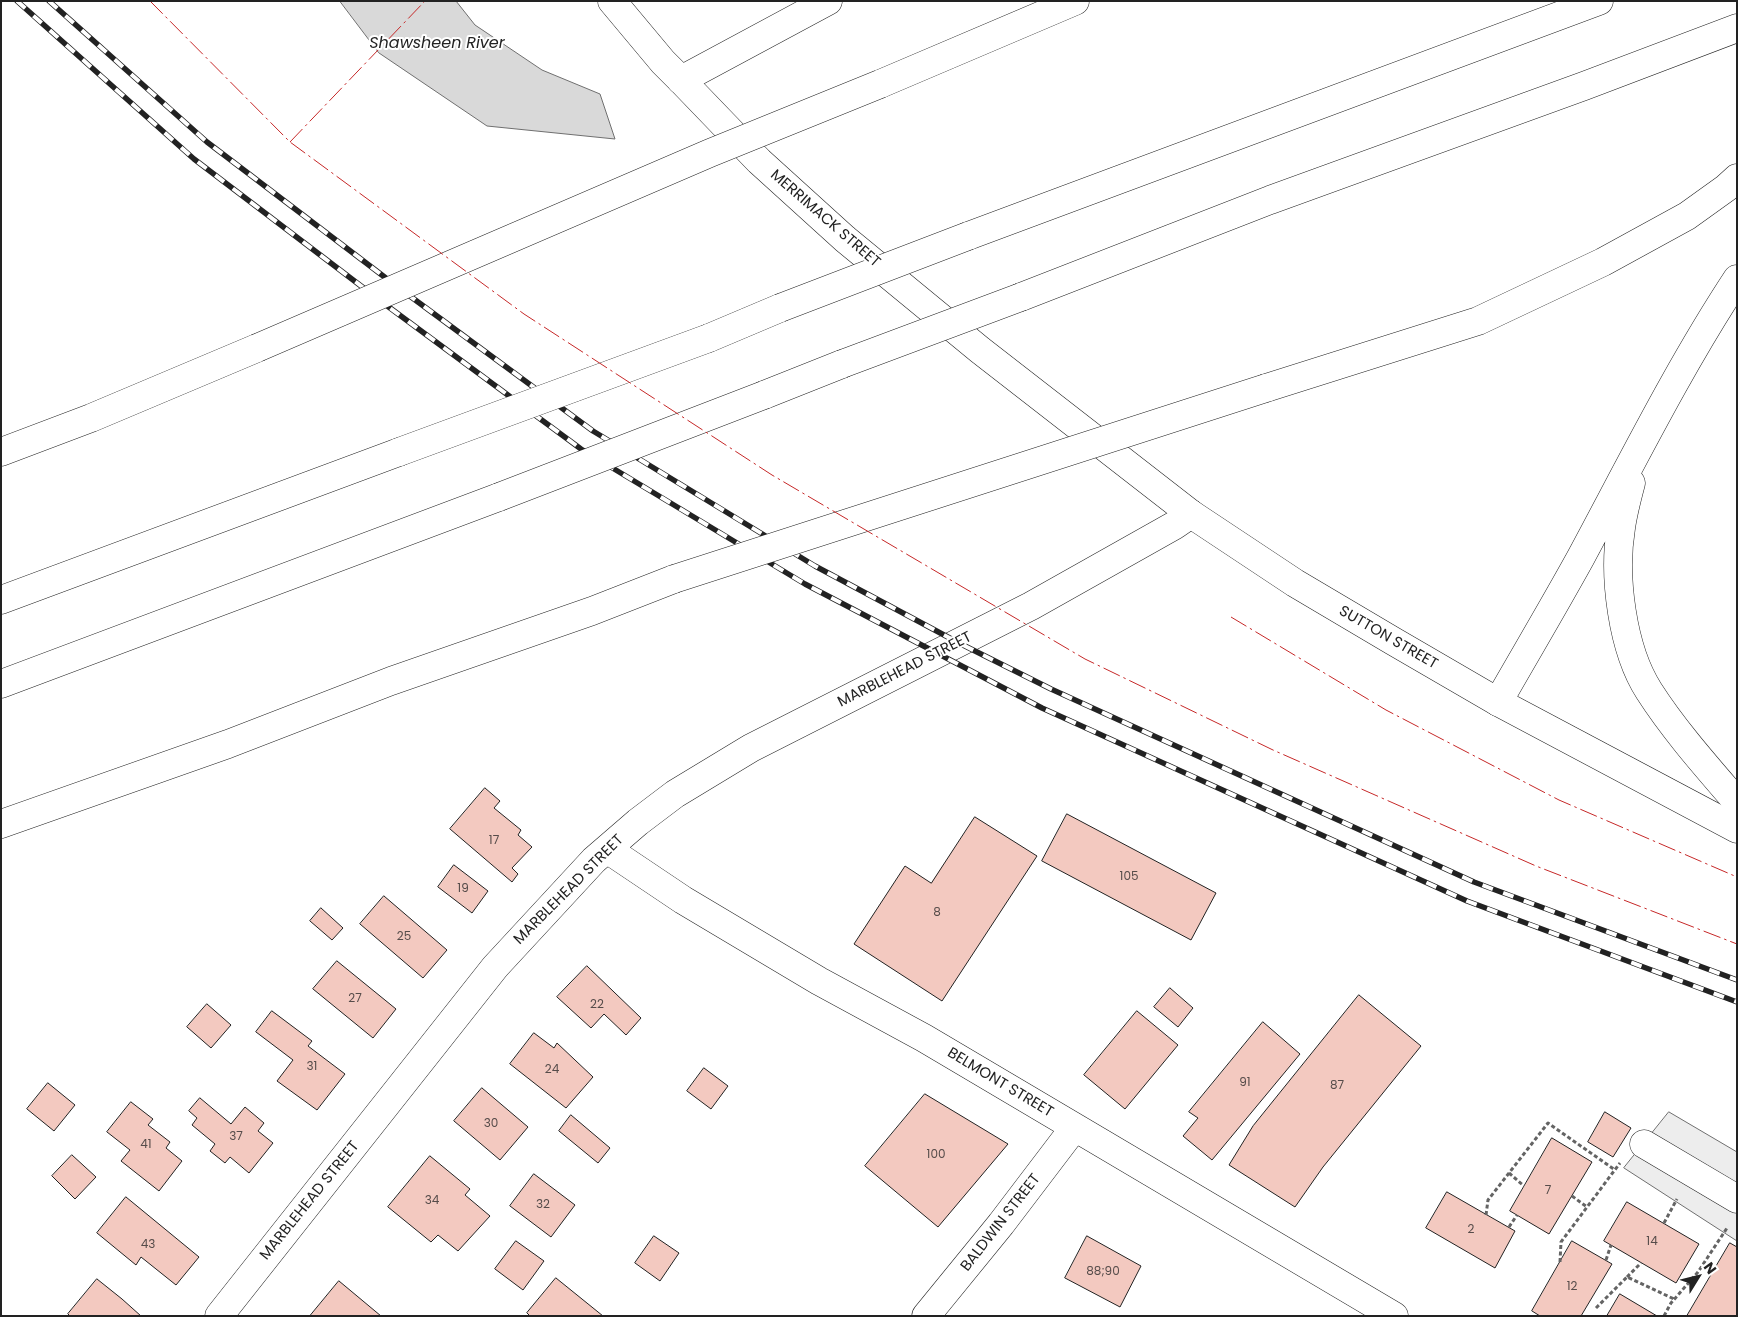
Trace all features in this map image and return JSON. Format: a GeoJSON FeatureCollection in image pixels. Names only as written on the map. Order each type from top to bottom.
{"type":"FeatureCollection","features":[{"type":"Feature","properties":{"kind":"main road","name":"MERRIMACK STREET"},"geometry":{"type":"LineString","coordinates":[[612,1],[663,62],[759,161],[845,239],[980,350],[1061,412]]}},
{"type":"Feature","properties":{"kind":"main road"},"geometry":{"type":"LineString","coordinates":[[681,80],[828,1]]}},
{"type":"Feature","properties":{"kind":"main road"},"geometry":{"type":"LineString","coordinates":[[1,452],[91,418],[258,348],[710,153],[880,84],[1075,1]]}},
{"type":"Feature","properties":{"kind":"main road"},"geometry":{"type":"LineString","coordinates":[[1,600],[709,338],[780,308],[968,236],[1599,1]]}},
{"type":"Feature","properties":{"kind":"main road"},"geometry":{"type":"LineString","coordinates":[[1,684],[499,497],[1270,200],[1584,86],[1737,28]]}},
{"type":"Feature","properties":{"kind":"main road"},"geometry":{"type":"LineString","coordinates":[[1,824],[228,744],[391,681],[592,611],[674,579],[1478,321],[1602,262],[1687,216],[1737,178]]}},
{"type":"Feature","properties":{"kind":"main road"},"geometry":{"type":"LineString","coordinates":[[1498,702],[1580,558],[1638,450],[1737,279]]}},
{"type":"Feature","properties":{"kind":"main road","name":"SUTTON STREET"},"geometry":{"type":"LineString","coordinates":[[1061,412],[1191,514],[1295,583],[1498,702],[1737,829]]}},
{"type":"Feature","properties":{"kind":"main road"},"geometry":{"type":"LineString","coordinates":[[1638,450],[1620,528],[1617,571],[1622,614],[1632,655],[1648,690],[1672,724],[1737,802]]}},
{"type":"Feature","properties":{"kind":"main road","name":"MARBLEHEAD STREET"},"geometry":{"type":"LineString","coordinates":[[219,1316],[495,966],[594,860],[638,822],[675,794],[751,748],[1031,606],[1175,525],[1191,514]]}},
{"type":"Feature","properties":{"kind":"main road","name":"BELMONT STREET"},"geometry":{"type":"LineString","coordinates":[[606,849],[691,905],[819,980],[924,1038],[1394,1316]]}},
{"type":"Feature","properties":{"kind":"main road","name":"BALDWIN STREET"},"geometry":{"type":"LineString","coordinates":[[926,1316],[1001,1224],[1074,1128]]}},
{"type":"Feature","properties":{"kind":"main road"},"geometry":{"type":"LineString","coordinates":[[1644,1144],[1737,1199]]}},
{"type":"Feature","properties":{"kind":"path"},"geometry":{"type":"LineString","coordinates":[[1486,1215],[1488,1200],[1548,1123],[1615,1170]]}},
{"type":"Feature","properties":{"kind":"path"},"geometry":{"type":"LineString","coordinates":[[1560,1262],[1561,1242],[1619,1164],[1644,1144]]}},
{"type":"Feature","properties":{"kind":"path"},"geometry":{"type":"LineString","coordinates":[[1509,1173],[1524,1186]]}},
{"type":"Feature","properties":{"kind":"path"},"geometry":{"type":"LineString","coordinates":[[1572,1196],[1587,1207]]}},
{"type":"Feature","properties":{"kind":"path"},"geometry":{"type":"LineString","coordinates":[[1664,1223],[1677,1198]]}},
{"type":"Feature","properties":{"kind":"path"},"geometry":{"type":"LineString","coordinates":[[1509,1227],[1517,1215]]}},
{"type":"Feature","properties":{"kind":"path"},"geometry":{"type":"LineString","coordinates":[[1664,1316],[1674,1300],[1698,1272],[1727,1228]]}},
{"type":"Feature","properties":{"kind":"path"},"geometry":{"type":"LineString","coordinates":[[1606,1260],[1611,1245]]}},
{"type":"Feature","properties":{"kind":"path"},"geometry":{"type":"LineString","coordinates":[[1596,1308],[1641,1263]]}},
{"type":"Feature","properties":{"kind":"path"},"geometry":{"type":"LineString","coordinates":[[1627,1277],[1674,1300]]}},
{"type":"Feature","properties":{"kind":"shaded area"},"geometry":{"type":"Polygon","coordinates":[[[1669,1112],[1737,1152],[1737,1241],[1624,1168],[1669,1112]]]}},
{"type":"Feature","properties":{"kind":"water","name":"Shawsheen River"},"geometry":{"type":"Polygon","coordinates":[[[340,1],[456,1],[475,25],[542,70],[600,94],[615,139],[487,126],[379,53],[340,1]]]}},
{"type":"Feature","properties":{"kind":"building"},"geometry":{"type":"Polygon","coordinates":[[[485,788],[500,801],[494,808],[521,830],[518,835],[532,847],[512,868],[518,874],[512,882],[450,829],[485,788]]]}},
{"type":"Feature","properties":{"kind":"building"},"geometry":{"type":"Polygon","coordinates":[[[1067,814],[1216,893],[1191,940],[1042,861],[1067,814]]]}},
{"type":"Feature","properties":{"kind":"building"},"geometry":{"type":"Polygon","coordinates":[[[975,817],[1037,856],[942,1001],[854,944],[905,866],[931,883],[975,817]]]}},
{"type":"Feature","properties":{"kind":"building"},"geometry":{"type":"Polygon","coordinates":[[[454,865],[488,891],[472,913],[438,887],[454,865]]]}},
{"type":"Feature","properties":{"kind":"building"},"geometry":{"type":"Polygon","coordinates":[[[384,896],[447,950],[423,978],[360,924],[384,896]]]}},
{"type":"Feature","properties":{"kind":"building"},"geometry":{"type":"Polygon","coordinates":[[[321,908],[343,928],[332,940],[310,921],[321,908]]]}},
{"type":"Feature","properties":{"kind":"building"},"geometry":{"type":"Polygon","coordinates":[[[337,961],[396,1009],[373,1038],[313,989],[337,961]]]}},
{"type":"Feature","properties":{"kind":"building"},"geometry":{"type":"Polygon","coordinates":[[[587,966],[641,1018],[626,1035],[604,1014],[591,1028],[557,997],[587,966]]]}},
{"type":"Feature","properties":{"kind":"building"},"geometry":{"type":"Polygon","coordinates":[[[1170,988],[1193,1008],[1178,1027],[1154,1007],[1170,988]]]}},
{"type":"Feature","properties":{"kind":"building"},"geometry":{"type":"Polygon","coordinates":[[[1359,995],[1421,1046],[1323,1167],[1295,1207],[1229,1165],[1253,1126],[1359,995]]]}},
{"type":"Feature","properties":{"kind":"building"},"geometry":{"type":"Polygon","coordinates":[[[207,1004],[231,1025],[211,1048],[187,1027],[207,1004]]]}},
{"type":"Feature","properties":{"kind":"building"},"geometry":{"type":"Polygon","coordinates":[[[272,1011],[312,1041],[308,1046],[345,1074],[317,1110],[277,1081],[293,1060],[256,1032],[272,1011]]]}},
{"type":"Feature","properties":{"kind":"building"},"geometry":{"type":"Polygon","coordinates":[[[1137,1011],[1178,1045],[1125,1109],[1084,1075],[1137,1011]]]}},
{"type":"Feature","properties":{"kind":"building"},"geometry":{"type":"Polygon","coordinates":[[[1263,1022],[1300,1054],[1212,1160],[1183,1136],[1198,1118],[1189,1112],[1263,1022]]]}},
{"type":"Feature","properties":{"kind":"building"},"geometry":{"type":"Polygon","coordinates":[[[534,1033],[554,1048],[557,1043],[593,1077],[566,1108],[510,1064],[534,1033]]]}},
{"type":"Feature","properties":{"kind":"building"},"geometry":{"type":"Polygon","coordinates":[[[704,1068],[728,1086],[711,1109],[687,1091],[704,1068]]]}},
{"type":"Feature","properties":{"kind":"building"},"geometry":{"type":"Polygon","coordinates":[[[48,1083],[75,1105],[54,1131],[27,1109],[48,1083]]]}},
{"type":"Feature","properties":{"kind":"building"},"geometry":{"type":"Polygon","coordinates":[[[482,1088],[528,1127],[500,1160],[454,1121],[482,1088]]]}},
{"type":"Feature","properties":{"kind":"building"},"geometry":{"type":"Polygon","coordinates":[[[925,1094],[1008,1144],[938,1227],[865,1166],[925,1094]]]}},
{"type":"Feature","properties":{"kind":"building"},"geometry":{"type":"Polygon","coordinates":[[[200,1098],[231,1124],[245,1107],[264,1123],[258,1131],[273,1143],[249,1173],[230,1157],[225,1163],[210,1151],[215,1144],[192,1125],[197,1118],[189,1111],[200,1098]]]}},
{"type":"Feature","properties":{"kind":"building"},"geometry":{"type":"Polygon","coordinates":[[[131,1102],[153,1119],[148,1125],[170,1142],[166,1148],[182,1161],[159,1191],[121,1161],[130,1150],[107,1132],[131,1102]]]}},
{"type":"Feature","properties":{"kind":"building"},"geometry":{"type":"Polygon","coordinates":[[[1605,1112],[1631,1128],[1613,1157],[1588,1142],[1605,1112]]]}},
{"type":"Feature","properties":{"kind":"building"},"geometry":{"type":"Polygon","coordinates":[[[571,1115],[610,1148],[598,1163],[559,1131],[571,1115]]]}},
{"type":"Feature","properties":{"kind":"building"},"geometry":{"type":"Polygon","coordinates":[[[1552,1138],[1592,1162],[1549,1234],[1510,1211],[1552,1138]]]}},
{"type":"Feature","properties":{"kind":"building"},"geometry":{"type":"Polygon","coordinates":[[[72,1155],[96,1177],[75,1199],[52,1176],[72,1155]]]}},
{"type":"Feature","properties":{"kind":"building"},"geometry":{"type":"Polygon","coordinates":[[[430,1156],[470,1189],[465,1195],[490,1216],[458,1251],[438,1235],[431,1242],[388,1207],[430,1156]]]}},
{"type":"Feature","properties":{"kind":"building"},"geometry":{"type":"Polygon","coordinates":[[[534,1174],[575,1205],[551,1237],[510,1206],[534,1174]]]}},
{"type":"Feature","properties":{"kind":"building"},"geometry":{"type":"Polygon","coordinates":[[[1447,1192],[1515,1231],[1495,1268],[1426,1228],[1447,1192]]]}},
{"type":"Feature","properties":{"kind":"building"},"geometry":{"type":"Polygon","coordinates":[[[126,1197],[199,1257],[176,1285],[141,1257],[136,1265],[97,1233],[126,1197]]]}},
{"type":"Feature","properties":{"kind":"building"},"geometry":{"type":"Polygon","coordinates":[[[1627,1202],[1699,1244],[1676,1283],[1604,1241],[1627,1202]]]}},
{"type":"Feature","properties":{"kind":"building"},"geometry":{"type":"Polygon","coordinates":[[[654,1236],[679,1253],[660,1281],[635,1263],[654,1236]]]}},
{"type":"Feature","properties":{"kind":"building"},"geometry":{"type":"Polygon","coordinates":[[[1087,1236],[1141,1266],[1120,1307],[1065,1278],[1087,1236]]]}},
{"type":"Feature","properties":{"kind":"building"},"geometry":{"type":"Polygon","coordinates":[[[516,1241],[544,1261],[523,1290],[495,1269],[516,1241]]]}},
{"type":"Feature","properties":{"kind":"building"},"geometry":{"type":"Polygon","coordinates":[[[1572,1241],[1612,1264],[1581,1316],[1540,1316],[1532,1311],[1572,1241]]]}},
{"type":"Feature","properties":{"kind":"building"},"geometry":{"type":"Polygon","coordinates":[[[1730,1243],[1737,1247],[1737,1316],[1687,1316],[1730,1243]]]}},
{"type":"Feature","properties":{"kind":"building"},"geometry":{"type":"Polygon","coordinates":[[[556,1278],[603,1316],[530,1316],[527,1313],[556,1278]]]}},
{"type":"Feature","properties":{"kind":"building"},"geometry":{"type":"Polygon","coordinates":[[[97,1279],[141,1316],[70,1316],[68,1314],[97,1279]]]}},
{"type":"Feature","properties":{"kind":"building"},"geometry":{"type":"Polygon","coordinates":[[[339,1281],[381,1316],[310,1316],[339,1281]]]}},
{"type":"Feature","properties":{"kind":"building"},"geometry":{"type":"Polygon","coordinates":[[[1620,1294],[1657,1316],[1607,1316],[1620,1294]]]}},
{"type":"Feature","properties":{"kind":"railway"},"geometry":{"type":"LineString","coordinates":[[17,1],[194,159],[386,305],[581,449],[805,584],[1042,708],[1467,901],[1737,1002]]}},
{"type":"Feature","properties":{"kind":"railway"},"geometry":{"type":"LineString","coordinates":[[49,1],[207,142],[399,288],[593,431],[815,566],[959,643],[1051,689],[1474,882],[1737,980]]}},
{"type":"Feature","properties":{"kind":"power"},"geometry":{"type":"LineString","coordinates":[[150,1],[290,142],[524,314],[772,475],[1085,659],[1273,750],[1536,866],[1737,944]]}},
{"type":"Feature","properties":{"kind":"power"},"geometry":{"type":"LineString","coordinates":[[290,142],[425,1]]}},
{"type":"Feature","properties":{"kind":"power"},"geometry":{"type":"LineString","coordinates":[[1231,617],[1386,710],[1559,800],[1737,877]]}}]}
